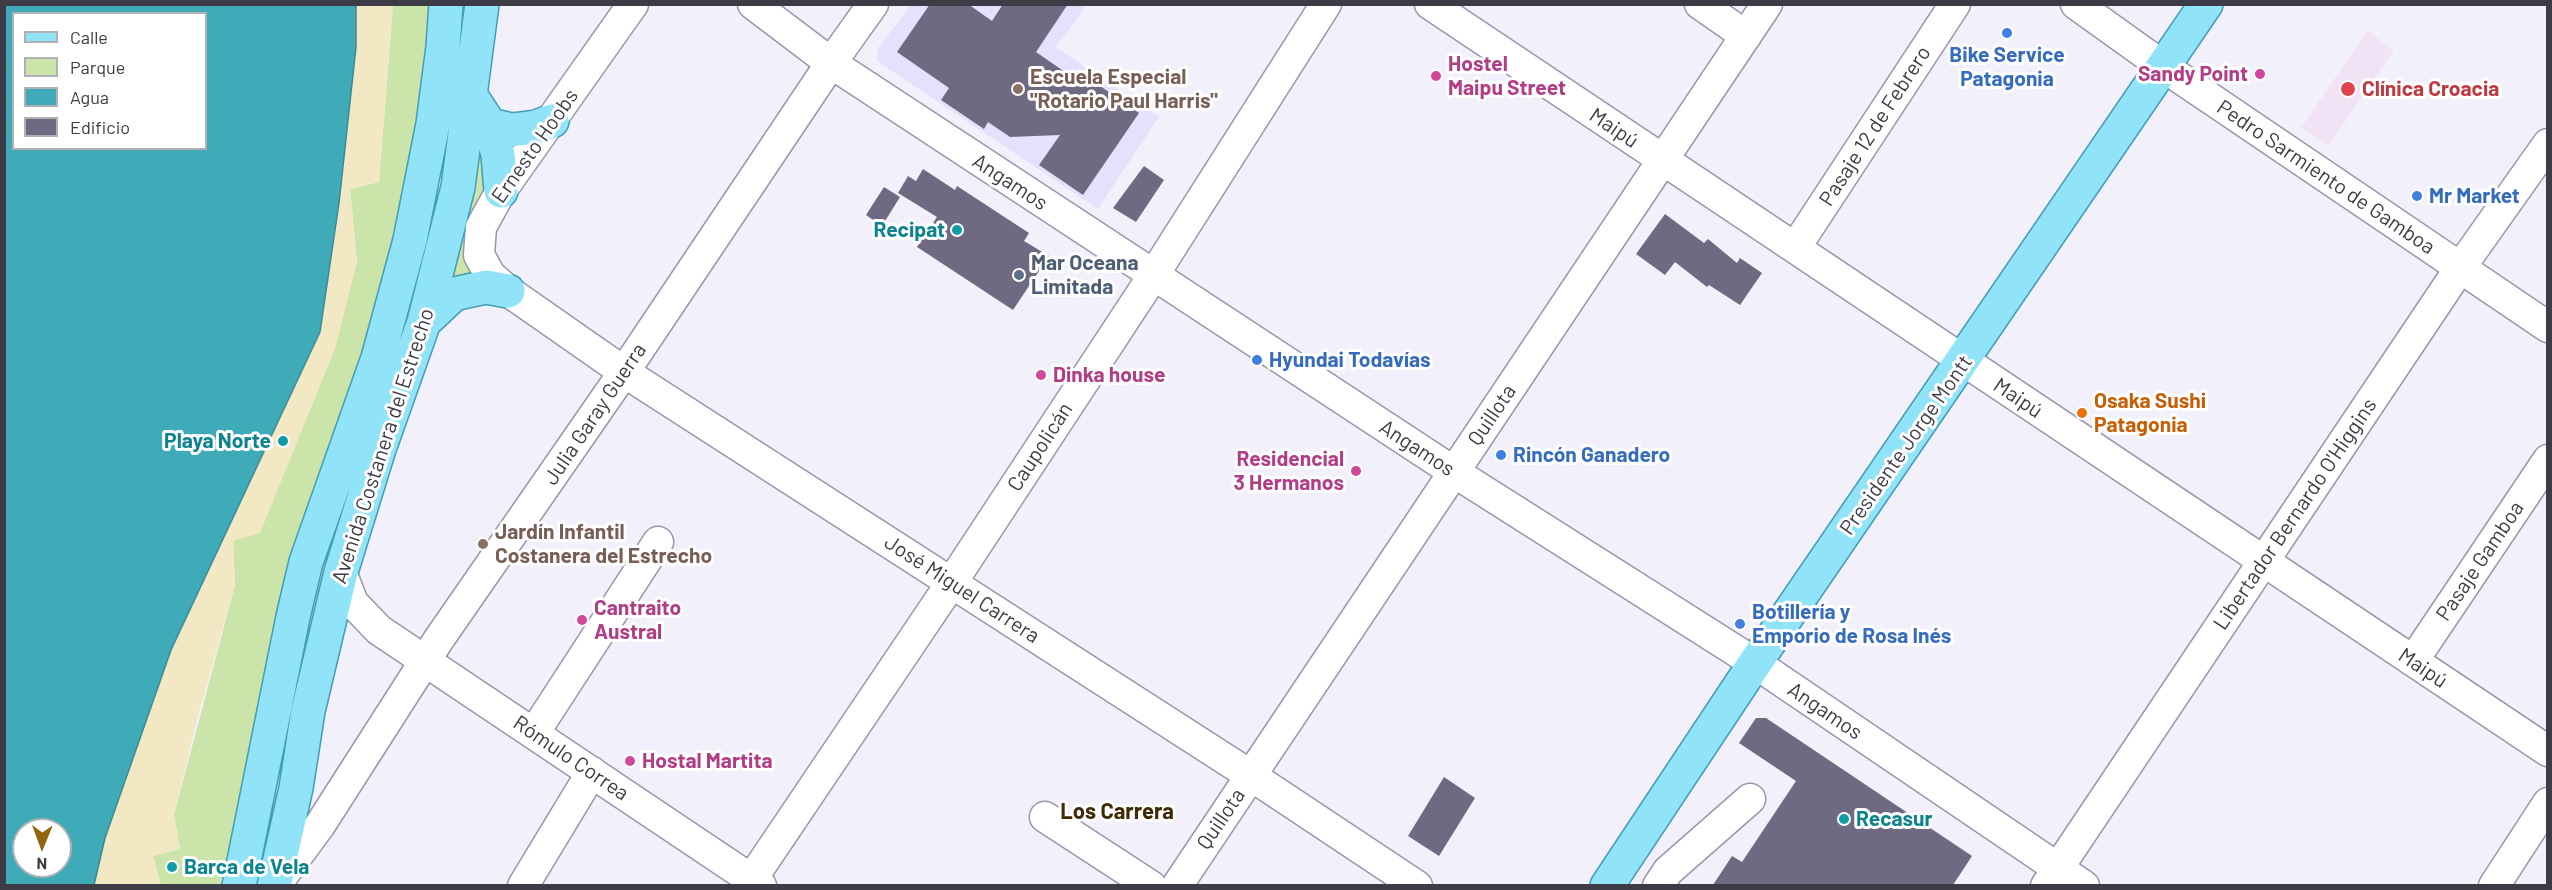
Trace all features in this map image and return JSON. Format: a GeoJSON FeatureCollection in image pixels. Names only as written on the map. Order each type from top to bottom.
{"type":"FeatureCollection","features":[{"type":"Feature","properties":{"kind":"main road","name":"Avenida Costanera del Estrecho"},"geometry":{"type":"LineString","coordinates":[[239,885],[306,562],[378,358],[410,240],[433,124],[446,4]]}},
{"type":"Feature","properties":{"kind":"main road","name":"Avenida Costanera del Estrecho"},"geometry":{"type":"LineString","coordinates":[[275,885],[296,788],[308,711],[341,572],[379,449],[424,322],[458,187],[482,4]]}},
{"type":"Feature","properties":{"kind":"main road","name":"Presidente Jorge Montt"},"geometry":{"type":"LineString","coordinates":[[1607,885],[1755,663],[2206,4]]}},
{"type":"Feature","properties":{"kind":"main road"},"geometry":{"type":"LineString","coordinates":[[471,96],[490,125],[498,155],[501,191]]}},
{"type":"Feature","properties":{"kind":"main road"},"geometry":{"type":"LineString","coordinates":[[490,125],[512,130],[536,127],[552,121]]}},
{"type":"Feature","properties":{"kind":"main road"},"geometry":{"type":"LineString","coordinates":[[424,322],[454,294],[486,287],[508,291]]}},
{"type":"Feature","properties":{"kind":"street","name":"Ernesto Hoobs"},"geometry":{"type":"LineString","coordinates":[[508,291],[490,275],[479,255],[481,226],[501,191],[633,4]]}},
{"type":"Feature","properties":{"kind":"street","name":"Angamos"},"geometry":{"type":"LineString","coordinates":[[753,4],[831,63],[1153,276],[1454,472],[1755,663],[2052,877],[2084,885]]}},
{"type":"Feature","properties":{"kind":"street","name":"Julia Garay Guerra"},"geometry":{"type":"LineString","coordinates":[[275,885],[320,825],[425,660],[624,372],[873,4]]}},
{"type":"Feature","properties":{"kind":"street","name":"Caupolicán"},"geometry":{"type":"LineString","coordinates":[[753,883],[1153,276],[1326,4]]}},
{"type":"Feature","properties":{"kind":"street","name":"Maipú"},"geometry":{"type":"LineString","coordinates":[[1430,4],[2547,751]]}},
{"type":"Feature","properties":{"kind":"street"},"geometry":{"type":"LineString","coordinates":[[1700,4],[1746,36]]}},
{"type":"Feature","properties":{"kind":"street","name":"Quillota"},"geometry":{"type":"LineString","coordinates":[[1177,885],[1767,4]]}},
{"type":"Feature","properties":{"kind":"street","name":"Pasaje 12 de Febrero"},"geometry":{"type":"LineString","coordinates":[[1795,249],[1955,4]]}},
{"type":"Feature","properties":{"kind":"street","name":"Pedro Sarmiento de Gamboa"},"geometry":{"type":"LineString","coordinates":[[2076,4],[2164,67],[2547,327]]}},
{"type":"Feature","properties":{"kind":"street","name":"Libertador Bernardo O'Higgins"},"geometry":{"type":"LineString","coordinates":[[2052,877],[2460,268],[2547,144]]}},
{"type":"Feature","properties":{"kind":"street","name":"José Miguel Carrera"},"geometry":{"type":"LineString","coordinates":[[508,291],[624,372],[952,582],[1417,885]]}},
{"type":"Feature","properties":{"kind":"street","name":"Pasaje Gamboa"},"geometry":{"type":"LineString","coordinates":[[2413,661],[2547,460]]}},
{"type":"Feature","properties":{"kind":"street"},"geometry":{"type":"LineString","coordinates":[[534,733],[658,542]]}},
{"type":"Feature","properties":{"kind":"street","name":"Rómulo Correa"},"geometry":{"type":"LineString","coordinates":[[341,572],[353,603],[380,630],[753,883]]}},
{"type":"Feature","properties":{"kind":"street"},"geometry":{"type":"LineString","coordinates":[[275,704],[298,664],[324,639],[347,631],[380,630]]}},
{"type":"Feature","properties":{"kind":"street"},"geometry":{"type":"LineString","coordinates":[[523,885],[592,772]]}},
{"type":"Feature","properties":{"kind":"street"},"geometry":{"type":"LineString","coordinates":[[1658,885],[1668,871],[1750,799]]}},
{"type":"Feature","properties":{"kind":"street"},"geometry":{"type":"LineString","coordinates":[[2494,885],[2547,803]]}},
{"type":"Feature","properties":{"kind":"street"},"geometry":{"type":"LineString","coordinates":[[1045,817],[1151,885]]}},
{"type":"Feature","properties":{"kind":"street","name":"Julia Garay Guerra"},"geometry":{"type":"LineString","coordinates":[[294,885],[303,858],[320,825]]}},
{"type":"Feature","properties":{"kind":"shaded area","name":"Escuela Especial \"Rotario Paul Harris\""},"geometry":{"type":"Polygon","coordinates":[[[911,5],[1080,5],[1085,8],[1056,47],[1159,117],[1098,209],[877,61],[878,48],[911,5]]]}},
{"type":"Feature","properties":{"kind":"shaded area","name":"Clínica Croacia"},"geometry":{"type":"Polygon","coordinates":[[[2367,31],[2394,50],[2329,145],[2301,128],[2367,31]]]}},
{"type":"Feature","properties":{"kind":"green space"},"geometry":{"type":"Polygon","coordinates":[[[393,5],[436,5],[422,125],[229,885],[161,885],[153,856],[180,849],[174,815],[235,585],[233,541],[357,262],[350,189],[379,182],[393,5]]]}},
{"type":"Feature","properties":{"kind":"green space"},"geometry":{"type":"Polygon","coordinates":[[[480,127],[491,146],[486,281],[445,292],[480,127]]]}},
{"type":"Feature","properties":{"kind":"sand","name":"Playa Norte"},"geometry":{"type":"Polygon","coordinates":[[[356,5],[393,5],[379,182],[350,189],[357,262],[335,349],[260,533],[233,541],[235,585],[198,716],[174,815],[180,849],[153,856],[161,885],[94,886],[105,838],[171,650],[320,332],[356,47],[356,5]]]}},
{"type":"Feature","properties":{"kind":"water"},"geometry":{"type":"Polygon","coordinates":[[[5,4],[356,5],[356,47],[339,203],[320,332],[171,650],[105,838],[94,885],[5,885],[5,4]]]}},
{"type":"Feature","properties":{"kind":"building","name":"Escuela Especial \"Rotario Paul Harris\""},"geometry":{"type":"Polygon","coordinates":[[[930,4],[968,4],[992,21],[1003,4],[1068,4],[1036,52],[1088,88],[1093,81],[1139,113],[1083,195],[1039,165],[1060,135],[1010,137],[988,122],[984,129],[941,100],[949,88],[897,52],[930,4]]]}},
{"type":"Feature","properties":{"kind":"building"},"geometry":{"type":"Polygon","coordinates":[[[1144,166],[1164,180],[1136,222],[1113,208],[1144,166]]]}},
{"type":"Feature","properties":{"kind":"building"},"geometry":{"type":"Polygon","coordinates":[[[923,169],[955,190],[957,186],[1029,233],[1024,241],[1049,256],[1013,310],[917,247],[937,217],[898,193],[908,176],[916,181],[923,169]]]}},
{"type":"Feature","properties":{"kind":"building"},"geometry":{"type":"Polygon","coordinates":[[[884,187],[900,197],[882,226],[866,215],[884,187]]]}},
{"type":"Feature","properties":{"kind":"building"},"geometry":{"type":"Polygon","coordinates":[[[1665,214],[1704,243],[1708,239],[1737,263],[1740,258],[1762,273],[1740,305],[1709,285],[1707,287],[1675,262],[1665,275],[1636,254],[1665,214]]]}},
{"type":"Feature","properties":{"kind":"building","name":"Recasur"},"geometry":{"type":"Polygon","coordinates":[[[1756,718],[1766,718],[1972,856],[1953,885],[1713,885],[1732,856],[1742,862],[1796,781],[1739,743],[1756,718]]]}},
{"type":"Feature","properties":{"kind":"building"},"geometry":{"type":"Polygon","coordinates":[[[1444,777],[1475,798],[1439,856],[1408,836],[1444,777]]]}},
{"type":"Feature","properties":{"kind":"place","name":"Bike Service Patagonia"},"geometry":{"type":"Point","coordinates":[2007,33]}},
{"type":"Feature","properties":{"kind":"place","name":"Sandy Point"},"geometry":{"type":"Point","coordinates":[2260,74]}},
{"type":"Feature","properties":{"kind":"place","name":"Hostel Maipu Street"},"geometry":{"type":"Point","coordinates":[1436,76]}},
{"type":"Feature","properties":{"kind":"place","name":"Escuela Especial \"Rotario Paul Harris\""},"geometry":{"type":"Point","coordinates":[1018,89]}},
{"type":"Feature","properties":{"kind":"place","name":"Clínica Croacia"},"geometry":{"type":"Point","coordinates":[2348,89]}},
{"type":"Feature","properties":{"kind":"place","name":"Mr Market"},"geometry":{"type":"Point","coordinates":[2417,196]}},
{"type":"Feature","properties":{"kind":"place","name":"Recipat"},"geometry":{"type":"Point","coordinates":[957,230]}},
{"type":"Feature","properties":{"kind":"place","name":"Mar Oceana Limitada"},"geometry":{"type":"Point","coordinates":[1019,275]}},
{"type":"Feature","properties":{"kind":"place","name":"Hyundai Todavías"},"geometry":{"type":"Point","coordinates":[1257,360]}},
{"type":"Feature","properties":{"kind":"place","name":"Dinka house"},"geometry":{"type":"Point","coordinates":[1041,375]}},
{"type":"Feature","properties":{"kind":"place","name":"Osaka Sushi Patagonia"},"geometry":{"type":"Point","coordinates":[2082,413]}},
{"type":"Feature","properties":{"kind":"place","name":"Playa Norte"},"geometry":{"type":"Point","coordinates":[283,441]}},
{"type":"Feature","properties":{"kind":"place","name":"Rincón Ganadero"},"geometry":{"type":"Point","coordinates":[1501,455]}},
{"type":"Feature","properties":{"kind":"place","name":"Residencial 3 Hermanos"},"geometry":{"type":"Point","coordinates":[1356,471]}},
{"type":"Feature","properties":{"kind":"place","name":"Jardín Infantil Costanera del Estrecho"},"geometry":{"type":"Point","coordinates":[483,544]}},
{"type":"Feature","properties":{"kind":"place","name":"Cantraito Austral"},"geometry":{"type":"Point","coordinates":[582,620]}},
{"type":"Feature","properties":{"kind":"place","name":"Botillería y Emporio de Rosa Inés"},"geometry":{"type":"Point","coordinates":[1740,624]}},
{"type":"Feature","properties":{"kind":"place","name":"Hostal Martita"},"geometry":{"type":"Point","coordinates":[630,761]}},
{"type":"Feature","properties":{"kind":"place","name":"Recasur"},"geometry":{"type":"Point","coordinates":[1844,819]}},
{"type":"Feature","properties":{"kind":"place","name":"Barca de Vela"},"geometry":{"type":"Point","coordinates":[172,867]}},
{"type":"Feature","properties":{"kind":"district","name":"Los Carrera"},"geometry":{"type":"Point","coordinates":[1117,812]}}]}
